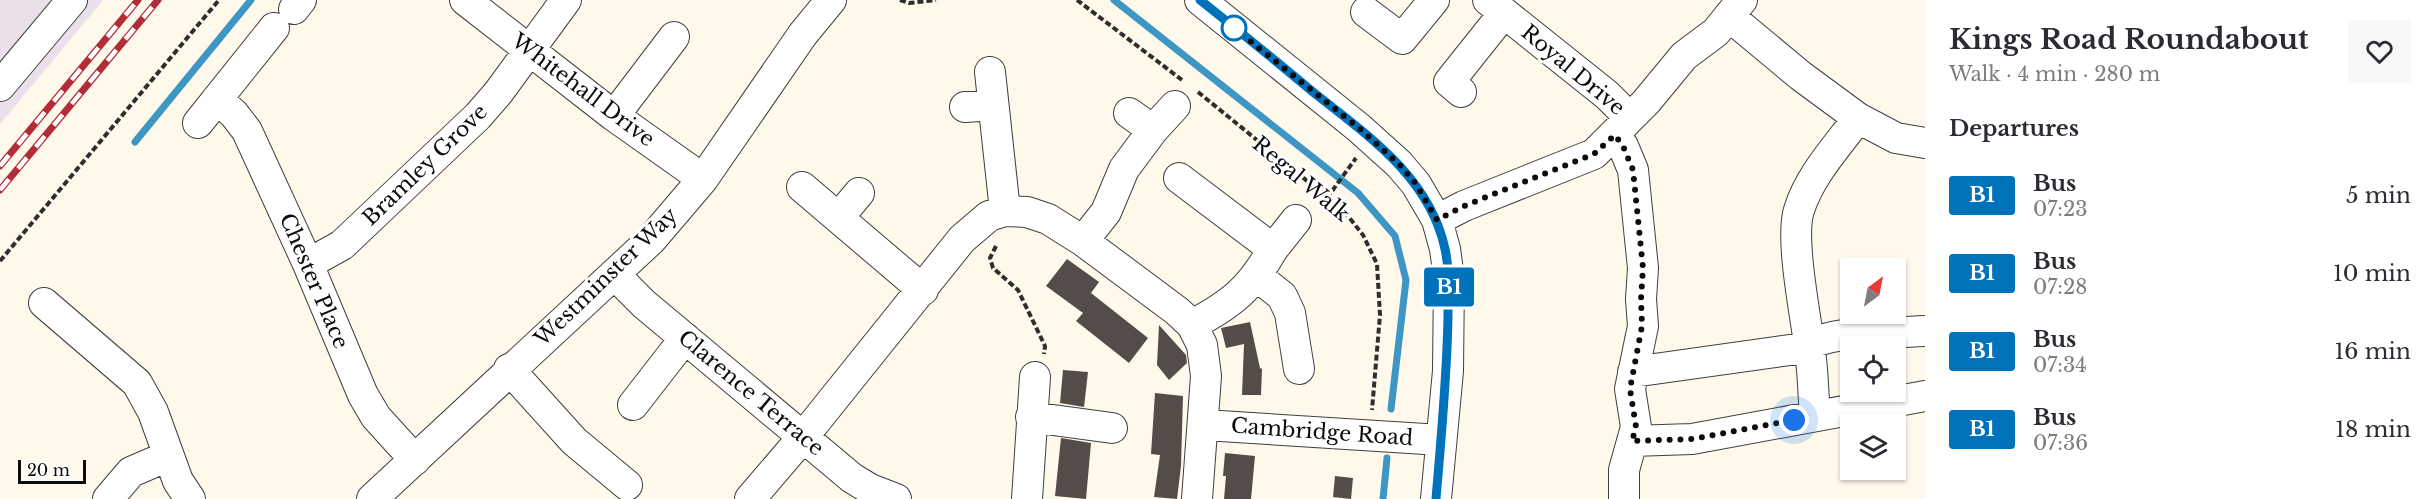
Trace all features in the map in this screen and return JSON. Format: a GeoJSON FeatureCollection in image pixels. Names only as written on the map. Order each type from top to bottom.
{"type":"FeatureCollection","features":[{"type":"Feature","properties":{"kind":"street"},"geometry":{"type":"LineString","coordinates":[[0,86],[72,0]]}},
{"type":"Feature","properties":{"kind":"street","name":"Whitehall Drive"},"geometry":{"type":"LineString","coordinates":[[465,0],[614,116],[703,179]]}},
{"type":"Feature","properties":{"kind":"street","name":"Bramley Grove"},"geometry":{"type":"LineString","coordinates":[[308,264],[342,245],[478,116],[498,93],[566,0]]}},
{"type":"Feature","properties":{"kind":"street","name":"Westminster Way"},"geometry":{"type":"LineString","coordinates":[[372,499],[509,369],[651,240],[703,179],[803,34],[831,0]]}},
{"type":"Feature","properties":{"kind":"street"},"geometry":{"type":"LineString","coordinates":[[1200,0],[1359,128],[1399,164],[1416,184],[1437,220],[1445,249],[1449,278],[1448,371],[1436,499]]}},
{"type":"Feature","properties":{"kind":"street"},"geometry":{"type":"LineString","coordinates":[[1366,12],[1402,39],[1434,0]]}},
{"type":"Feature","properties":{"kind":"street"},"geometry":{"type":"LineString","coordinates":[[1461,92],[1449,82],[1496,6]]}},
{"type":"Feature","properties":{"kind":"street","name":"Royal Drive"},"geometry":{"type":"LineString","coordinates":[[1496,6],[1607,95],[1623,127],[1623,146],[1633,170],[1643,268],[1642,326],[1630,389],[1636,427],[1624,470],[1624,499]]}},
{"type":"Feature","properties":{"kind":"street"},"geometry":{"type":"LineString","coordinates":[[1437,220],[1464,206],[1594,154],[1623,127],[1684,56],[1716,33],[1736,8],[1801,76],[1858,118],[1896,138],[1925,143]]}},
{"type":"Feature","properties":{"kind":"street"},"geometry":{"type":"LineString","coordinates":[[198,123],[290,12]]}},
{"type":"Feature","properties":{"kind":"street"},"geometry":{"type":"LineString","coordinates":[[614,116],[674,37]]}},
{"type":"Feature","properties":{"kind":"street"},"geometry":{"type":"LineString","coordinates":[[990,72],[979,106],[1005,211]]}},
{"type":"Feature","properties":{"kind":"street","name":"Chester Place"},"geometry":{"type":"LineString","coordinates":[[217,99],[248,131],[308,264],[363,395],[376,417],[415,460]]}},
{"type":"Feature","properties":{"kind":"street"},"geometry":{"type":"LineString","coordinates":[[1083,241],[1106,212],[1141,122],[1175,106]]}},
{"type":"Feature","properties":{"kind":"street"},"geometry":{"type":"LineString","coordinates":[[1815,416],[1798,256],[1797,213],[1809,183],[1858,118]]}},
{"type":"Feature","properties":{"kind":"street"},"geometry":{"type":"LineString","coordinates":[[1179,178],[1273,249]]}},
{"type":"Feature","properties":{"kind":"street"},"geometry":{"type":"LineString","coordinates":[[802,188],[923,290]]}},
{"type":"Feature","properties":{"kind":"street"},"geometry":{"type":"LineString","coordinates":[[839,218],[859,193]]}},
{"type":"Feature","properties":{"kind":"street"},"geometry":{"type":"LineString","coordinates":[[750,499],[973,227],[988,216],[1005,211],[1027,212],[1048,219],[1083,241],[1177,311],[1192,325],[1202,345],[1206,376],[1197,499]]}},
{"type":"Feature","properties":{"kind":"street","name":"Regal Walk"},"geometry":{"type":"LineString","coordinates":[[1192,325],[1223,309],[1257,276],[1273,249],[1296,220]]}},
{"type":"Feature","properties":{"kind":"street","name":"Clarence Terrace"},"geometry":{"type":"LineString","coordinates":[[614,274],[644,304],[852,478],[870,489],[896,499]]}},
{"type":"Feature","properties":{"kind":"street"},"geometry":{"type":"LineString","coordinates":[[1257,276],[1282,296],[1290,313],[1299,369]]}},
{"type":"Feature","properties":{"kind":"street"},"geometry":{"type":"LineString","coordinates":[[44,303],[137,383],[153,412],[178,481],[190,499]]}},
{"type":"Feature","properties":{"kind":"street"},"geometry":{"type":"LineString","coordinates":[[1633,372],[1797,350],[1809,343],[1842,334],[1925,331]]}},
{"type":"Feature","properties":{"kind":"street"},"geometry":{"type":"LineString","coordinates":[[633,405],[685,338]]}},
{"type":"Feature","properties":{"kind":"street"},"geometry":{"type":"LineString","coordinates":[[509,369],[574,441],[627,484]]}},
{"type":"Feature","properties":{"kind":"street"},"geometry":{"type":"LineString","coordinates":[[1027,499],[1035,377]]}},
{"type":"Feature","properties":{"kind":"street"},"geometry":{"type":"LineString","coordinates":[[1632,441],[1692,439],[1925,396]]}},
{"type":"Feature","properties":{"kind":"street"},"geometry":{"type":"LineString","coordinates":[[1031,417],[1074,421],[1112,428]]}},
{"type":"Feature","properties":{"kind":"street","name":"Cambridge Road"},"geometry":{"type":"LineString","coordinates":[[1204,425],[1441,440]]}},
{"type":"Feature","properties":{"kind":"street"},"geometry":{"type":"LineString","coordinates":[[108,499],[131,472],[168,456]]}},
{"type":"Feature","properties":{"kind":"path"},"geometry":{"type":"LineString","coordinates":[[0,261],[219,0]]}},
{"type":"Feature","properties":{"kind":"path"},"geometry":{"type":"LineString","coordinates":[[900,0],[909,3],[936,0]]}},
{"type":"Feature","properties":{"kind":"path","name":"Regal Walk"},"geometry":{"type":"LineString","coordinates":[[1077,0],[1215,105],[1283,164],[1344,211],[1363,235],[1377,264],[1380,315],[1370,435]]}},
{"type":"Feature","properties":{"kind":"path"},"geometry":{"type":"LineString","coordinates":[[1327,198],[1349,168]]}},
{"type":"Feature","properties":{"kind":"path"},"geometry":{"type":"LineString","coordinates":[[1005,211],[1007,236],[994,248],[990,258],[993,268],[1018,291],[1045,346],[1044,371],[1035,377]]}},
{"type":"Feature","properties":{"kind":"shaded area"},"geometry":{"type":"Polygon","coordinates":[[[0,0],[103,0],[0,124],[0,0]]]}},
{"type":"Feature","properties":{"kind":"building"},"geometry":{"type":"Polygon","coordinates":[[[1067,259],[1099,282],[1091,293],[1148,338],[1129,363],[1076,321],[1083,313],[1046,286],[1067,259]]]}},
{"type":"Feature","properties":{"kind":"building"},"geometry":{"type":"Polygon","coordinates":[[[1250,322],[1262,369],[1261,395],[1242,395],[1244,344],[1226,348],[1221,328],[1250,322]]]}},
{"type":"Feature","properties":{"kind":"building"},"geometry":{"type":"Polygon","coordinates":[[[1159,325],[1186,355],[1187,363],[1169,380],[1157,365],[1159,325]]]}},
{"type":"Feature","properties":{"kind":"building"},"geometry":{"type":"Polygon","coordinates":[[[1063,370],[1088,372],[1084,407],[1060,403],[1063,370]]]}},
{"type":"Feature","properties":{"kind":"building"},"geometry":{"type":"Polygon","coordinates":[[[1155,393],[1183,396],[1181,466],[1177,499],[1154,497],[1160,455],[1151,454],[1155,393]]]}},
{"type":"Feature","properties":{"kind":"building"},"geometry":{"type":"Polygon","coordinates":[[[1061,438],[1091,443],[1086,499],[1055,496],[1061,438]]]}},
{"type":"Feature","properties":{"kind":"building"},"geometry":{"type":"Polygon","coordinates":[[[1225,453],[1255,456],[1251,499],[1224,499],[1225,453]]]}},
{"type":"Feature","properties":{"kind":"building"},"geometry":{"type":"Polygon","coordinates":[[[1335,476],[1353,478],[1351,499],[1333,497],[1335,476]]]}},
{"type":"Feature","properties":{"kind":"waterway"},"geometry":{"type":"LineString","coordinates":[[135,142],[251,0]]}},
{"type":"Feature","properties":{"kind":"waterway"},"geometry":{"type":"LineString","coordinates":[[1114,0],[1358,193],[1395,236],[1406,280],[1391,409]]}},
{"type":"Feature","properties":{"kind":"waterway"},"geometry":{"type":"LineString","coordinates":[[1383,499],[1387,458]]}},
{"type":"Feature","properties":{"kind":"railway"},"geometry":{"type":"LineString","coordinates":[[0,166],[138,0]]}},
{"type":"Feature","properties":{"kind":"railway"},"geometry":{"type":"LineString","coordinates":[[0,190],[158,0]]}},
{"type":"Feature","properties":{"kind":"bus line","name":"B1"},"geometry":{"type":"LineString","coordinates":[[1200,0],[1359,128],[1399,164],[1416,184],[1437,220],[1445,249],[1449,278],[1448,371],[1436,499]]}},
{"type":"Feature","properties":{"kind":"route"},"geometry":{"type":"LineString","coordinates":[[1234,28],[1359,128],[1399,164],[1416,184],[1437,220],[1464,206],[1594,154],[1615,135],[1623,146],[1633,170],[1643,268],[1642,326],[1630,389],[1636,427],[1632,441],[1692,439],[1794,420]]}}]}
